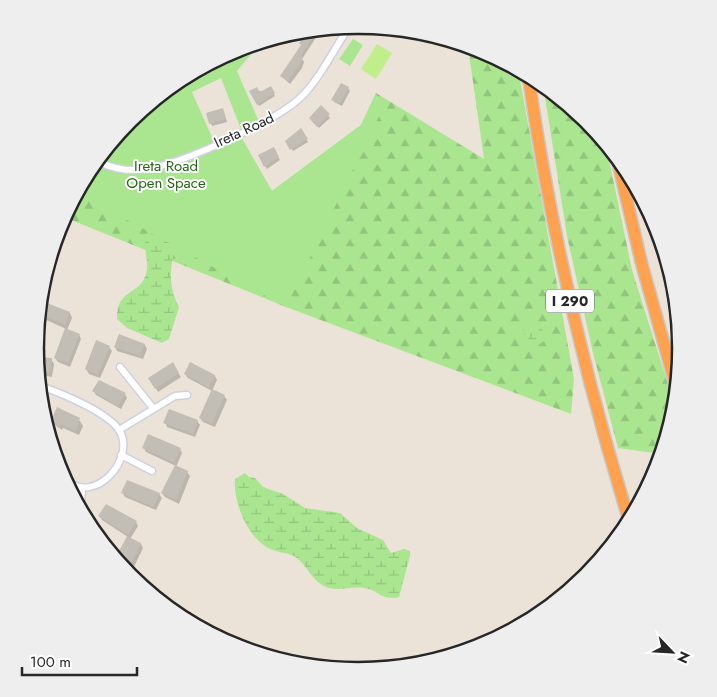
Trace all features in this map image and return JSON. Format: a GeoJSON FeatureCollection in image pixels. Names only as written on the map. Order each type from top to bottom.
{"type":"FeatureCollection","features":[{"type":"Feature","properties":{"kind":"highway","name":"I 290"},"geometry":{"type":"LineString","coordinates":[[530,85],[544,171],[576,331],[627,513]]}},
{"type":"Feature","properties":{"kind":"highway"},"geometry":{"type":"LineString","coordinates":[[621,176],[642,265],[673,374]]}},
{"type":"Feature","properties":{"kind":"street","name":"Ireta Road"},"geometry":{"type":"LineString","coordinates":[[104,164],[122,170],[156,167],[204,149],[277,115],[307,91],[344,34]]}},
{"type":"Feature","properties":{"kind":"street"},"geometry":{"type":"LineString","coordinates":[[120,367],[153,408]]}},
{"type":"Feature","properties":{"kind":"street"},"geometry":{"type":"LineString","coordinates":[[46,388],[107,419],[119,430],[123,440],[121,455],[104,481],[94,486],[82,488],[74,484]]}},
{"type":"Feature","properties":{"kind":"street"},"geometry":{"type":"LineString","coordinates":[[119,430],[175,396],[187,395]]}},
{"type":"Feature","properties":{"kind":"street"},"geometry":{"type":"LineString","coordinates":[[121,455],[152,471]]}},
{"type":"Feature","properties":{"kind":"street"},"geometry":{"type":"LineString","coordinates":[[81,498],[82,488]]}},
{"type":"Feature","properties":{"kind":"green space"},"geometry":{"type":"Polygon","coordinates":[[[353,39],[363,45],[350,66],[339,59],[353,39]]]}},
{"type":"Feature","properties":{"kind":"green space"},"geometry":{"type":"Polygon","coordinates":[[[377,44],[392,53],[376,79],[361,69],[377,44]]]}},
{"type":"Feature","properties":{"kind":"green space","name":"Ireta Road Open Space"},"geometry":{"type":"Polygon","coordinates":[[[254,51],[237,71],[260,124],[242,132],[221,78],[192,92],[215,144],[239,133],[272,191],[361,125],[376,93],[382,110],[286,307],[83,196],[109,157],[151,112],[201,76],[254,51]]]}},
{"type":"Feature","properties":{"kind":"green space"},"geometry":{"type":"Polygon","coordinates":[[[469,54],[498,66],[520,78],[574,379],[571,414],[286,307],[71,220],[93,180],[234,155],[272,191],[361,125],[376,93],[484,159],[469,54]]]}},
{"type":"Feature","properties":{"kind":"green space"},"geometry":{"type":"Polygon","coordinates":[[[545,95],[581,126],[609,158],[632,270],[671,392],[663,430],[656,453],[618,448],[593,353],[567,236],[545,95]]]}},
{"type":"Feature","properties":{"kind":"green space"},"geometry":{"type":"Polygon","coordinates":[[[154,221],[177,241],[171,282],[179,307],[169,339],[162,343],[127,328],[117,319],[120,303],[123,298],[141,284],[146,275],[145,244],[154,221]]]}},
{"type":"Feature","properties":{"kind":"green space"},"geometry":{"type":"Polygon","coordinates":[[[530,324],[539,326],[545,333],[544,341],[534,348],[522,328],[530,324]]]}},
{"type":"Feature","properties":{"kind":"green space"},"geometry":{"type":"Polygon","coordinates":[[[245,473],[249,477],[255,478],[263,487],[283,494],[305,508],[340,513],[357,528],[383,540],[391,553],[404,549],[410,551],[399,597],[388,598],[364,588],[336,589],[326,587],[314,578],[297,558],[271,550],[260,543],[243,518],[236,498],[235,479],[245,473]]]}},
{"type":"Feature","properties":{"kind":"building"},"geometry":{"type":"Polygon","coordinates":[[[312,37],[301,56],[303,58],[300,64],[288,81],[280,76],[301,45],[299,43],[302,39],[312,37]]]}},
{"type":"Feature","properties":{"kind":"building"},"geometry":{"type":"Polygon","coordinates":[[[341,83],[349,87],[340,104],[331,100],[341,83]]]}},
{"type":"Feature","properties":{"kind":"building"},"geometry":{"type":"Polygon","coordinates":[[[271,86],[275,93],[257,105],[249,91],[257,87],[259,91],[262,91],[271,86]]]}},
{"type":"Feature","properties":{"kind":"building"},"geometry":{"type":"Polygon","coordinates":[[[321,105],[330,114],[317,127],[309,118],[321,105]]]}},
{"type":"Feature","properties":{"kind":"building"},"geometry":{"type":"Polygon","coordinates":[[[223,108],[226,119],[209,124],[206,113],[223,108]]]}},
{"type":"Feature","properties":{"kind":"building"},"geometry":{"type":"Polygon","coordinates":[[[301,128],[308,139],[290,150],[285,141],[301,128]]]}},
{"type":"Feature","properties":{"kind":"building"},"geometry":{"type":"Polygon","coordinates":[[[274,147],[279,157],[264,167],[258,155],[274,147]]]}},
{"type":"Feature","properties":{"kind":"building"},"geometry":{"type":"Polygon","coordinates":[[[47,303],[70,312],[65,325],[45,316],[47,303]]]}},
{"type":"Feature","properties":{"kind":"building"},"geometry":{"type":"Polygon","coordinates":[[[65,328],[80,334],[68,363],[54,358],[65,328]]]}},
{"type":"Feature","properties":{"kind":"building"},"geometry":{"type":"Polygon","coordinates":[[[119,334],[145,344],[140,356],[114,347],[119,334]]]}},
{"type":"Feature","properties":{"kind":"building"},"geometry":{"type":"Polygon","coordinates":[[[96,340],[110,346],[98,375],[85,369],[96,340]]]}},
{"type":"Feature","properties":{"kind":"building"},"geometry":{"type":"Polygon","coordinates":[[[44,357],[52,358],[50,373],[44,372],[44,357]]]}},
{"type":"Feature","properties":{"kind":"building"},"geometry":{"type":"Polygon","coordinates":[[[173,362],[179,373],[155,389],[148,378],[173,362]]]}},
{"type":"Feature","properties":{"kind":"building"},"geometry":{"type":"Polygon","coordinates":[[[190,362],[215,375],[209,388],[184,374],[190,362]]]}},
{"type":"Feature","properties":{"kind":"building"},"geometry":{"type":"Polygon","coordinates":[[[99,380],[126,393],[118,406],[92,391],[99,380]]]}},
{"type":"Feature","properties":{"kind":"building"},"geometry":{"type":"Polygon","coordinates":[[[212,389],[225,395],[212,424],[199,418],[212,389]]]}},
{"type":"Feature","properties":{"kind":"building"},"geometry":{"type":"Polygon","coordinates":[[[57,407],[80,418],[76,431],[60,424],[59,427],[53,424],[52,419],[57,407]]]}},
{"type":"Feature","properties":{"kind":"building"},"geometry":{"type":"Polygon","coordinates":[[[169,409],[198,420],[193,434],[163,423],[169,409]]]}},
{"type":"Feature","properties":{"kind":"building"},"geometry":{"type":"Polygon","coordinates":[[[148,434],[181,448],[174,463],[142,448],[148,434]]]}},
{"type":"Feature","properties":{"kind":"building"},"geometry":{"type":"Polygon","coordinates":[[[175,465],[188,471],[176,500],[161,493],[175,465]]]}},
{"type":"Feature","properties":{"kind":"building"},"geometry":{"type":"Polygon","coordinates":[[[127,480],[160,493],[153,507],[121,493],[127,480]]]}},
{"type":"Feature","properties":{"kind":"building"},"geometry":{"type":"Polygon","coordinates":[[[106,504],[137,521],[128,535],[98,516],[106,504]]]}},
{"type":"Feature","properties":{"kind":"building"},"geometry":{"type":"Polygon","coordinates":[[[127,536],[141,543],[131,565],[119,552],[127,536]]]}}]}
